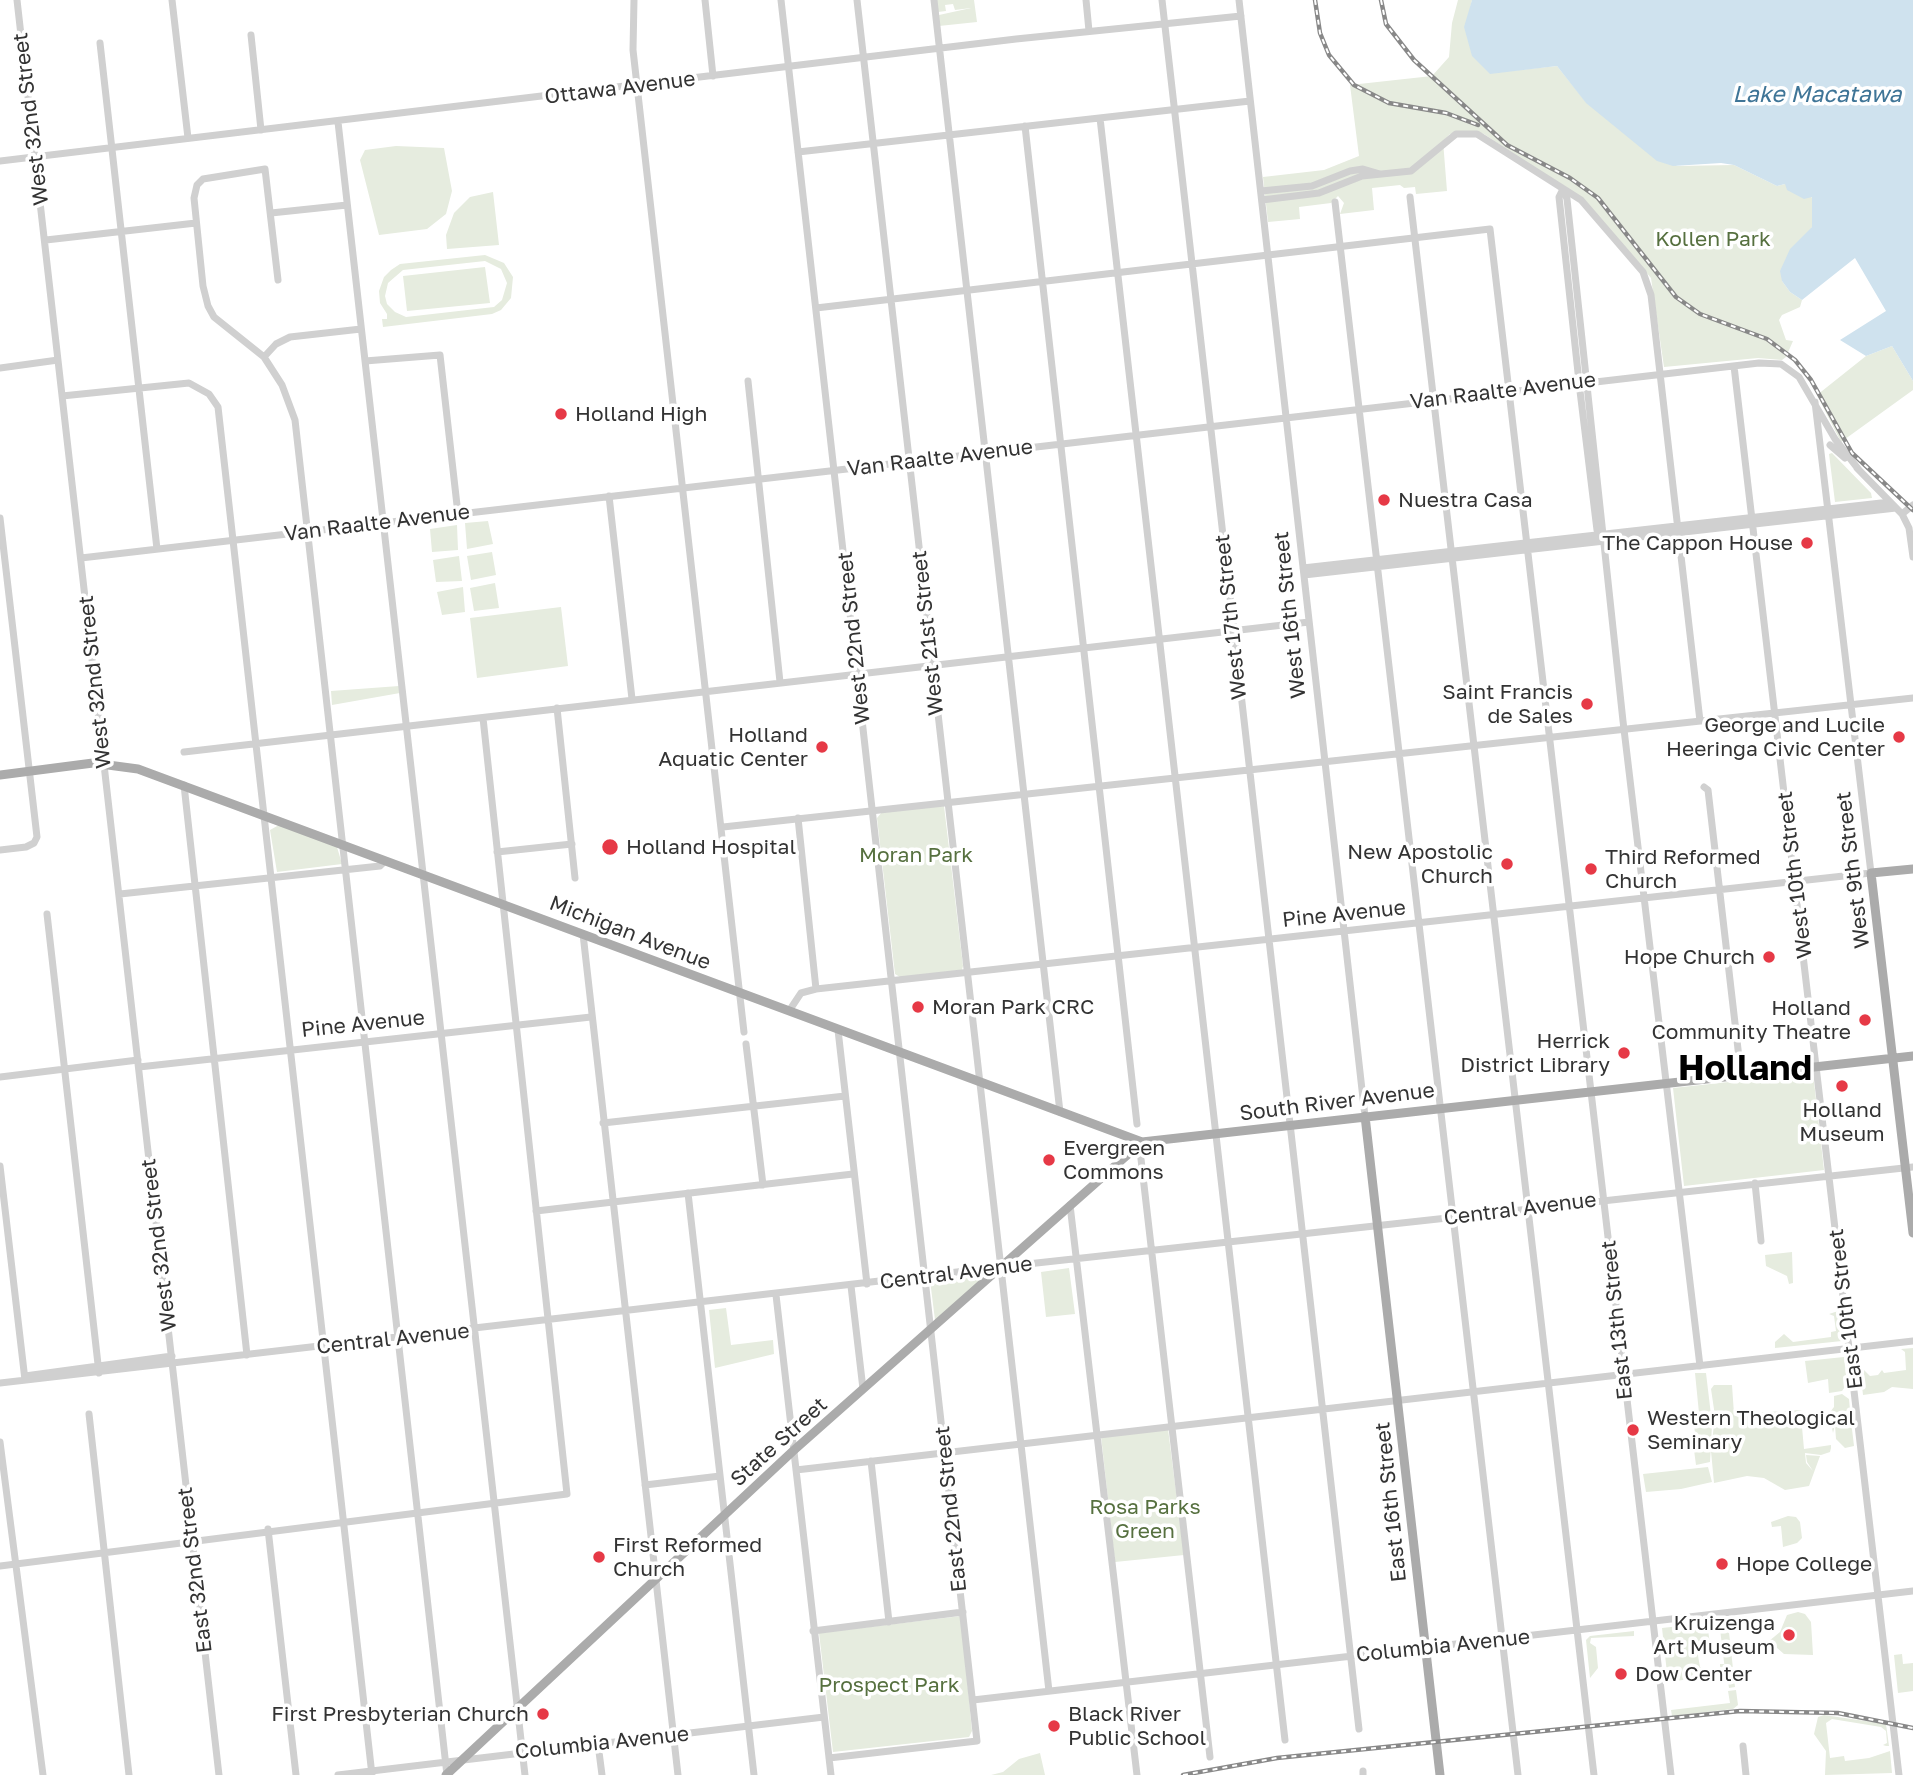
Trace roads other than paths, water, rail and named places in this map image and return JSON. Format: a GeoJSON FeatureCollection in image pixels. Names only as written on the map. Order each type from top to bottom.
{"type":"FeatureCollection","features":[{"type":"Feature","properties":{"kind":"main road","name":"Michigan Avenue"},"geometry":{"type":"LineString","coordinates":[[0,775],[104,764],[138,769],[1142,1142]]}},
{"type":"Feature","properties":{"kind":"main road","name":"Pine Avenue"},"geometry":{"type":"LineString","coordinates":[[1871,873],[1913,869]]}},
{"type":"Feature","properties":{"kind":"main road","name":"West 9th Street"},"geometry":{"type":"LineString","coordinates":[[1871,873],[1892,1059],[1909,1167],[1913,1233]]}},
{"type":"Feature","properties":{"kind":"main road","name":"South River Avenue"},"geometry":{"type":"LineString","coordinates":[[1142,1142],[1913,1056]]}},
{"type":"Feature","properties":{"kind":"main road","name":"West 16th Street"},"geometry":{"type":"LineString","coordinates":[[1365,1116],[1377,1225]]}},
{"type":"Feature","properties":{"kind":"main road","name":"State Street"},"geometry":{"type":"LineString","coordinates":[[447,1775],[793,1451],[1142,1142]]}},
{"type":"Feature","properties":{"kind":"main road","name":"East 16th Street"},"geometry":{"type":"LineString","coordinates":[[1377,1225],[1440,1775]]}},
{"type":"Feature","properties":{"kind":"street","name":"West 32nd Street"},"geometry":{"type":"LineString","coordinates":[[17,0],[172,1360]]}},
{"type":"Feature","properties":{"kind":"street"},"geometry":{"type":"LineString","coordinates":[[172,0],[188,138]]}},
{"type":"Feature","properties":{"kind":"street"},"geometry":{"type":"LineString","coordinates":[[634,0],[633,50],[723,827],[744,1032]]}},
{"type":"Feature","properties":{"kind":"street"},"geometry":{"type":"LineString","coordinates":[[705,0],[713,76]]}},
{"type":"Feature","properties":{"kind":"street","name":"West 22nd Street"},"geometry":{"type":"LineString","coordinates":[[781,0],[927,1277]]}},
{"type":"Feature","properties":{"kind":"street","name":"West 21st Street"},"geometry":{"type":"LineString","coordinates":[[857,0],[1049,1691]]}},
{"type":"Feature","properties":{"kind":"street"},"geometry":{"type":"LineString","coordinates":[[934,0],[1060,1112]]}},
{"type":"Feature","properties":{"kind":"street"},"geometry":{"type":"LineString","coordinates":[[1086,0],[1089,31]]}},
{"type":"Feature","properties":{"kind":"street","name":"West 17th Street"},"geometry":{"type":"LineString","coordinates":[[1162,0],[1247,770],[1359,1729]]}},
{"type":"Feature","properties":{"kind":"street","name":"West 16th Street"},"geometry":{"type":"LineString","coordinates":[[1239,0],[1365,1116]]}},
{"type":"Feature","properties":{"kind":"street","name":"Ottawa Avenue"},"geometry":{"type":"LineString","coordinates":[[0,161],[940,48],[1241,16]]}},
{"type":"Feature","properties":{"kind":"street"},"geometry":{"type":"LineString","coordinates":[[251,35],[261,130]]}},
{"type":"Feature","properties":{"kind":"street"},"geometry":{"type":"LineString","coordinates":[[100,43],[158,549]]}},
{"type":"Feature","properties":{"kind":"street"},"geometry":{"type":"LineString","coordinates":[[798,152],[1250,101]]}},
{"type":"Feature","properties":{"kind":"street"},"geometry":{"type":"LineString","coordinates":[[1100,118],[1284,1741]]}},
{"type":"Feature","properties":{"kind":"street"},"geometry":{"type":"LineString","coordinates":[[338,122],[525,1775]]}},
{"type":"Feature","properties":{"kind":"street"},"geometry":{"type":"LineString","coordinates":[[1025,126],[1137,1124]]}},
{"type":"Feature","properties":{"kind":"street"},"geometry":{"type":"LineString","coordinates":[[1262,200],[1308,195],[1362,176],[1411,171],[1441,144],[1456,134],[1467,133],[1477,134],[1496,145],[1563,189],[1593,213],[1648,281],[1700,720]]}},
{"type":"Feature","properties":{"kind":"street"},"geometry":{"type":"LineString","coordinates":[[278,280],[265,169],[203,178],[195,191],[196,223],[208,306],[222,324],[264,357],[282,384],[295,420],[447,1775]]}},
{"type":"Feature","properties":{"kind":"street"},"geometry":{"type":"LineString","coordinates":[[1261,191],[1312,186],[1350,171],[1363,169],[1381,174]]}},
{"type":"Feature","properties":{"kind":"street"},"geometry":{"type":"LineString","coordinates":[[1563,189],[1559,197],[1583,382],[1597,530],[1602,539],[1700,1366]]}},
{"type":"Feature","properties":{"kind":"street"},"geometry":{"type":"LineString","coordinates":[[1409,197],[1594,1775]]}},
{"type":"Feature","properties":{"kind":"street"},"geometry":{"type":"LineString","coordinates":[[1335,202],[1517,1775]]}},
{"type":"Feature","properties":{"kind":"street"},"geometry":{"type":"LineString","coordinates":[[271,213],[347,205]]}},
{"type":"Feature","properties":{"kind":"street"},"geometry":{"type":"LineString","coordinates":[[46,240],[196,223]]}},
{"type":"Feature","properties":{"kind":"street","name":"East 13th Street"},"geometry":{"type":"LineString","coordinates":[[1414,239],[1490,229],[1671,1775]]}},
{"type":"Feature","properties":{"kind":"street"},"geometry":{"type":"LineString","coordinates":[[816,308],[1414,239]]}},
{"type":"Feature","properties":{"kind":"street"},"geometry":{"type":"LineString","coordinates":[[264,357],[276,344],[289,337],[361,328]]}},
{"type":"Feature","properties":{"kind":"street"},"geometry":{"type":"LineString","coordinates":[[365,361],[440,355],[458,514]]}},
{"type":"Feature","properties":{"kind":"street"},"geometry":{"type":"LineString","coordinates":[[0,368],[58,360]]}},
{"type":"Feature","properties":{"kind":"street","name":"Van Raalte Avenue"},"geometry":{"type":"LineString","coordinates":[[81,558],[1734,366],[1781,364],[1796,374],[1815,402]]}},
{"type":"Feature","properties":{"kind":"street","name":"West 10th Street"},"geometry":{"type":"LineString","coordinates":[[1734,366],[1830,1177]]}},
{"type":"Feature","properties":{"kind":"street"},"geometry":{"type":"LineString","coordinates":[[748,381],[780,682]]}},
{"type":"Feature","properties":{"kind":"street"},"geometry":{"type":"LineString","coordinates":[[62,396],[189,383],[209,394],[218,407],[371,1773]]}},
{"type":"Feature","properties":{"kind":"street"},"geometry":{"type":"LineString","coordinates":[[1815,402],[1832,442],[1896,508],[1912,545],[1913,557]]}},
{"type":"Feature","properties":{"kind":"street","name":"West 9th Street"},"geometry":{"type":"LineString","coordinates":[[1815,402],[1871,873]]}},
{"type":"Feature","properties":{"kind":"street"},"geometry":{"type":"LineString","coordinates":[[1821,453],[1832,442]]}},
{"type":"Feature","properties":{"kind":"street"},"geometry":{"type":"LineString","coordinates":[[610,496],[632,699]]}},
{"type":"Feature","properties":{"kind":"street"},"geometry":{"type":"LineString","coordinates":[[1303,572],[1828,512],[1913,505]]}},
{"type":"Feature","properties":{"kind":"street"},"geometry":{"type":"LineString","coordinates":[[0,518],[4,586],[37,837],[34,843],[26,847],[0,850]]}},
{"type":"Feature","properties":{"kind":"street"},"geometry":{"type":"LineString","coordinates":[[184,752],[1309,622]]}},
{"type":"Feature","properties":{"kind":"street"},"geometry":{"type":"LineString","coordinates":[[723,827],[1913,698]]}},
{"type":"Feature","properties":{"kind":"street"},"geometry":{"type":"LineString","coordinates":[[557,708],[575,878]]}},
{"type":"Feature","properties":{"kind":"street"},"geometry":{"type":"LineString","coordinates":[[0,1566],[567,1494],[483,718]]}},
{"type":"Feature","properties":{"kind":"street"},"geometry":{"type":"LineString","coordinates":[[184,785],[247,1355]]}},
{"type":"Feature","properties":{"kind":"street"},"geometry":{"type":"LineString","coordinates":[[1704,787],[1708,790],[1741,1076]]}},
{"type":"Feature","properties":{"kind":"street"},"geometry":{"type":"LineString","coordinates":[[789,1011],[801,993],[816,989],[797,818]]}},
{"type":"Feature","properties":{"kind":"street"},"geometry":{"type":"LineString","coordinates":[[497,852],[572,844]]}},
{"type":"Feature","properties":{"kind":"street"},"geometry":{"type":"LineString","coordinates":[[120,894],[380,866],[386,861]]}},
{"type":"Feature","properties":{"kind":"street","name":"Pine Avenue"},"geometry":{"type":"LineString","coordinates":[[816,989],[1871,873]]}},
{"type":"Feature","properties":{"kind":"street"},"geometry":{"type":"LineString","coordinates":[[47,915],[99,1369]]}},
{"type":"Feature","properties":{"kind":"street"},"geometry":{"type":"LineString","coordinates":[[583,934],[678,1775]]}},
{"type":"Feature","properties":{"kind":"street","name":"Pine Avenue"},"geometry":{"type":"LineString","coordinates":[[0,1077],[215,1058],[591,1017]]}},
{"type":"Feature","properties":{"kind":"street"},"geometry":{"type":"LineString","coordinates":[[838,1030],[867,1284]]}},
{"type":"Feature","properties":{"kind":"street"},"geometry":{"type":"LineString","coordinates":[[746,1044],[763,1185]]}},
{"type":"Feature","properties":{"kind":"street"},"geometry":{"type":"LineString","coordinates":[[603,1123],[845,1096]]}},
{"type":"Feature","properties":{"kind":"street"},"geometry":{"type":"LineString","coordinates":[[1141,1159],[1210,1757]]}},
{"type":"Feature","properties":{"kind":"street"},"geometry":{"type":"LineString","coordinates":[[0,1166],[25,1378]]}},
{"type":"Feature","properties":{"kind":"street","name":"Central Avenue"},"geometry":{"type":"LineString","coordinates":[[0,1383],[172,1360],[324,1347],[1000,1267],[1909,1167]]}},
{"type":"Feature","properties":{"kind":"street"},"geometry":{"type":"LineString","coordinates":[[536,1211],[853,1174]]}},
{"type":"Feature","properties":{"kind":"street","name":"East 10th Street"},"geometry":{"type":"LineString","coordinates":[[1830,1177],[1899,1775]]}},
{"type":"Feature","properties":{"kind":"street"},"geometry":{"type":"LineString","coordinates":[[1755,1184],[1760,1241]]}},
{"type":"Feature","properties":{"kind":"street"},"geometry":{"type":"LineString","coordinates":[[688,1193],[754,1775]]}},
{"type":"Feature","properties":{"kind":"street"},"geometry":{"type":"LineString","coordinates":[[1070,1205],[1136,1775]]}},
{"type":"Feature","properties":{"kind":"street","name":"East 22nd Street"},"geometry":{"type":"LineString","coordinates":[[829,1758],[977,1741],[927,1277]]}},
{"type":"Feature","properties":{"kind":"street"},"geometry":{"type":"LineString","coordinates":[[851,1286],[863,1389]]}},
{"type":"Feature","properties":{"kind":"street"},"geometry":{"type":"LineString","coordinates":[[776,1295],[831,1775]]}},
{"type":"Feature","properties":{"kind":"street"},"geometry":{"type":"LineString","coordinates":[[796,1470],[1020,1442],[1913,1341]]}},
{"type":"Feature","properties":{"kind":"street","name":"East 32nd Street"},"geometry":{"type":"LineString","coordinates":[[172,1360],[219,1775]]}},
{"type":"Feature","properties":{"kind":"street"},"geometry":{"type":"LineString","coordinates":[[89,1414],[129,1775]]}},
{"type":"Feature","properties":{"kind":"street"},"geometry":{"type":"LineString","coordinates":[[0,1442],[43,1775]]}},
{"type":"Feature","properties":{"kind":"street"},"geometry":{"type":"LineString","coordinates":[[871,1461],[889,1622]]}},
{"type":"Feature","properties":{"kind":"street"},"geometry":{"type":"LineString","coordinates":[[645,1485],[720,1476]]}},
{"type":"Feature","properties":{"kind":"street"},"geometry":{"type":"LineString","coordinates":[[268,1530],[296,1775]]}},
{"type":"Feature","properties":{"kind":"street","name":"Columbia Avenue"},"geometry":{"type":"LineString","coordinates":[[973,1700],[1913,1591]]}},
{"type":"Feature","properties":{"kind":"street"},"geometry":{"type":"LineString","coordinates":[[813,1631],[962,1612]]}},
{"type":"Feature","properties":{"kind":"street","name":"Columbia Avenue"},"geometry":{"type":"LineString","coordinates":[[338,1775],[824,1717]]}},
{"type":"Feature","properties":{"kind":"street"},"geometry":{"type":"LineString","coordinates":[[598,1744],[602,1775]]}},
{"type":"Feature","properties":{"kind":"street"},"geometry":{"type":"LineString","coordinates":[[1743,1746],[1746,1775]]}},
{"type":"Feature","properties":{"kind":"water","name":"Lake Macatawa"},"geometry":{"type":"Polygon","coordinates":[[[1472,0],[1913,0],[1913,381],[1892,346],[1866,356],[1840,340],[1886,311],[1855,258],[1802,300],[1790,292],[1782,281],[1780,271],[1790,249],[1812,227],[1812,197],[1804,199],[1787,190],[1785,184],[1777,186],[1734,165],[1721,163],[1673,166],[1657,161],[1586,103],[1557,66],[1490,74],[1472,56],[1464,27],[1472,0]]]}},
{"type":"Feature","properties":{"kind":"railway"},"geometry":{"type":"LineString","coordinates":[[1315,0],[1320,33],[1329,55],[1354,85],[1389,103],[1446,113],[1478,125]]}},
{"type":"Feature","properties":{"kind":"railway"},"geometry":{"type":"LineString","coordinates":[[1381,0],[1386,24],[1414,60],[1507,145],[1570,178],[1598,198],[1676,297],[1700,314],[1767,339],[1795,360],[1811,380],[1852,453],[1913,510]]}},
{"type":"Feature","properties":{"kind":"railway"},"geometry":{"type":"LineString","coordinates":[[1183,1775],[1277,1758],[1740,1711],[1838,1713],[1913,1728]]}},
{"type":"Feature","properties":{"kind":"place","name":"Holland High"},"geometry":{"type":"Point","coordinates":[561,414]}},
{"type":"Feature","properties":{"kind":"place","name":"Nuestra Casa"},"geometry":{"type":"Point","coordinates":[1384,500]}},
{"type":"Feature","properties":{"kind":"place","name":"The Cappon House"},"geometry":{"type":"Point","coordinates":[1807,543]}},
{"type":"Feature","properties":{"kind":"place","name":"Saint Francis de Sales"},"geometry":{"type":"Point","coordinates":[1587,704]}},
{"type":"Feature","properties":{"kind":"place","name":"George and Lucile Heeringa Civic Center"},"geometry":{"type":"Point","coordinates":[1899,737]}},
{"type":"Feature","properties":{"kind":"place","name":"Holland Aquatic Center"},"geometry":{"type":"Point","coordinates":[822,747]}},
{"type":"Feature","properties":{"kind":"place","name":"Holland Hospital"},"geometry":{"type":"Point","coordinates":[610,847]}},
{"type":"Feature","properties":{"kind":"place","name":"New Apostolic Church"},"geometry":{"type":"Point","coordinates":[1507,864]}},
{"type":"Feature","properties":{"kind":"place","name":"Third Reformed Church"},"geometry":{"type":"Point","coordinates":[1591,869]}},
{"type":"Feature","properties":{"kind":"place","name":"Hope Church"},"geometry":{"type":"Point","coordinates":[1769,957]}},
{"type":"Feature","properties":{"kind":"place","name":"Moran Park CRC"},"geometry":{"type":"Point","coordinates":[918,1007]}},
{"type":"Feature","properties":{"kind":"place","name":"Holland Community Theatre"},"geometry":{"type":"Point","coordinates":[1865,1020]}},
{"type":"Feature","properties":{"kind":"place","name":"Herrick District Library"},"geometry":{"type":"Point","coordinates":[1624,1053]}},
{"type":"Feature","properties":{"kind":"place","name":"Holland Museum"},"geometry":{"type":"Point","coordinates":[1842,1086]}},
{"type":"Feature","properties":{"kind":"place","name":"Evergreen Commons"},"geometry":{"type":"Point","coordinates":[1049,1160]}},
{"type":"Feature","properties":{"kind":"place","name":"Western Theological Seminary"},"geometry":{"type":"Point","coordinates":[1633,1430]}},
{"type":"Feature","properties":{"kind":"place","name":"First Reformed Church"},"geometry":{"type":"Point","coordinates":[599,1557]}},
{"type":"Feature","properties":{"kind":"place","name":"Hope College"},"geometry":{"type":"Point","coordinates":[1722,1564]}},
{"type":"Feature","properties":{"kind":"place","name":"Kruizenga Art Museum"},"geometry":{"type":"Point","coordinates":[1789,1635]}},
{"type":"Feature","properties":{"kind":"place","name":"Dow Center"},"geometry":{"type":"Point","coordinates":[1621,1674]}},
{"type":"Feature","properties":{"kind":"place","name":"First Presbyterian Church"},"geometry":{"type":"Point","coordinates":[543,1714]}},
{"type":"Feature","properties":{"kind":"place","name":"Black River Public School"},"geometry":{"type":"Point","coordinates":[1054,1726]}},
{"type":"Feature","properties":{"kind":"district","name":"Holland"},"geometry":{"type":"Point","coordinates":[1745,1069]}},
{"type":"Feature","properties":{"kind":"park label","name":"Kollen Park"},"geometry":{"type":"Point","coordinates":[1713,239]}},
{"type":"Feature","properties":{"kind":"park label","name":"Moran Park"},"geometry":{"type":"Point","coordinates":[916,855]}},
{"type":"Feature","properties":{"kind":"park label","name":"Rosa Parks Green"},"geometry":{"type":"Point","coordinates":[1145,1519]}},
{"type":"Feature","properties":{"kind":"park label","name":"Prospect Park"},"geometry":{"type":"Point","coordinates":[889,1685]}}]}
